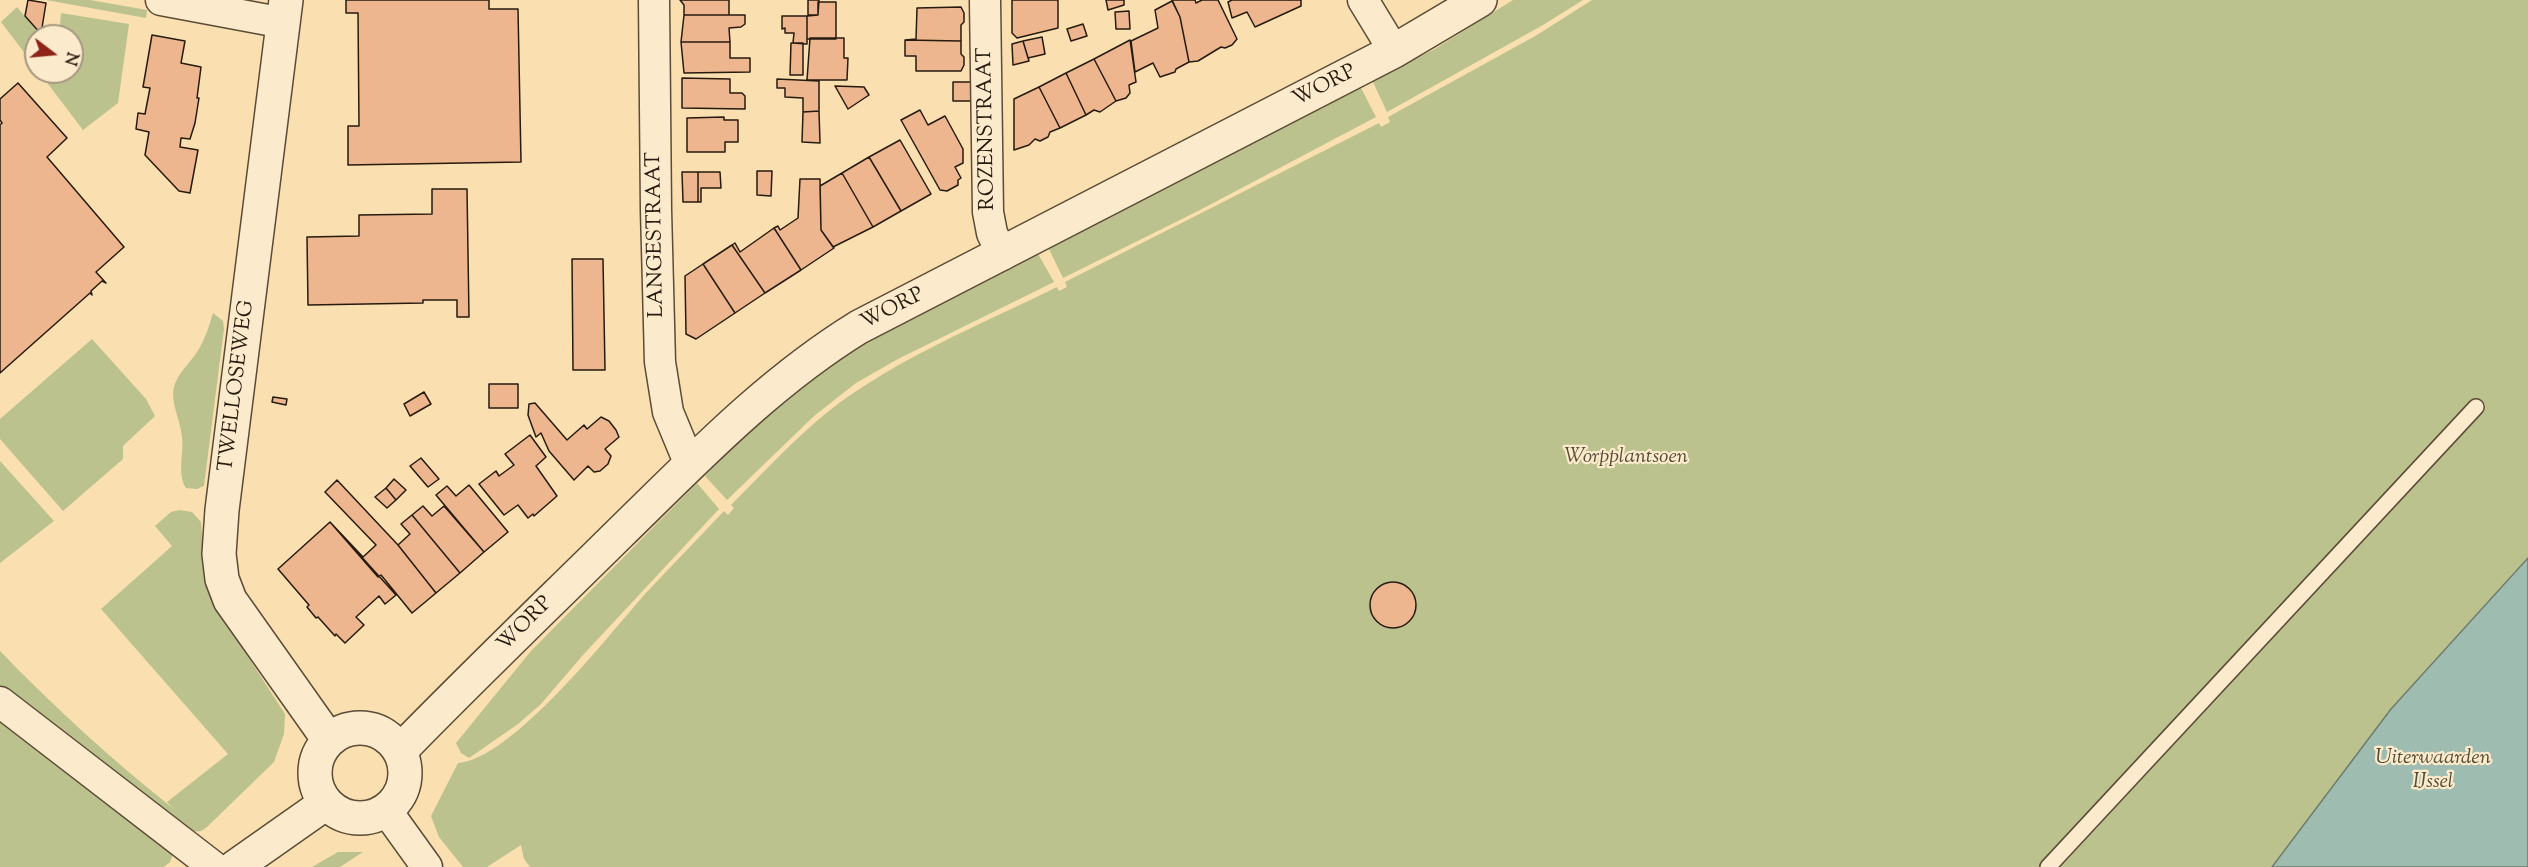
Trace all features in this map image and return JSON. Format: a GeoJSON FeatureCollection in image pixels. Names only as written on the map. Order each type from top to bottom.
{"type":"FeatureCollection","features":[{"type":"Feature","properties":{"kind":"street"},"geometry":{"type":"LineString","coordinates":[[161,0],[285,11]]}},
{"type":"Feature","properties":{"kind":"street","name":"LANGESTRAAT"},"geometry":{"type":"LineString","coordinates":[[654,0],[660,362],[668,412],[690,465]]}},
{"type":"Feature","properties":{"kind":"street","name":"ROZENSTRAAT"},"geometry":{"type":"LineString","coordinates":[[985,0],[988,212],[992,233],[1002,255]]}},
{"type":"Feature","properties":{"kind":"street"},"geometry":{"type":"LineString","coordinates":[[1363,0],[1394,51]]}},
{"type":"Feature","properties":{"kind":"street","name":"WORP"},"geometry":{"type":"LineString","coordinates":[[400,751],[690,465],[768,391],[817,353],[859,327],[1394,51],[1480,0]]}},
{"type":"Feature","properties":{"kind":"street","name":"TWELLOSEWEG"},"geometry":{"type":"LineString","coordinates":[[285,11],[232,430],[219,554],[222,579],[230,600],[329,740]]}},
{"type":"Feature","properties":{"kind":"street"},"geometry":{"type":"LineString","coordinates":[[0,702],[214,867]]}},
{"type":"Feature","properties":{"kind":"street"},"geometry":{"type":"LineString","coordinates":[[363,728],[381,733],[400,751],[405,772],[404,783],[394,803],[386,810],[371,817],[353,818],[334,810],[326,803],[317,786],[315,775],[320,752],[329,740],[345,730],[363,728]]}},
{"type":"Feature","properties":{"kind":"street"},"geometry":{"type":"LineString","coordinates":[[235,867],[326,803]]}},
{"type":"Feature","properties":{"kind":"street"},"geometry":{"type":"LineString","coordinates":[[386,810],[428,867]]}},
{"type":"Feature","properties":{"kind":"lane"},"geometry":{"type":"LineString","coordinates":[[2048,867],[2476,407]]}},
{"type":"Feature","properties":{"kind":"green space"},"geometry":{"type":"Polygon","coordinates":[[[46,0],[90,0],[147,10],[146,18],[46,0]]]}},
{"type":"Feature","properties":{"kind":"green space"},"geometry":{"type":"Polygon","coordinates":[[[1513,0],[1583,0],[1543,25],[1387,112],[1372,80],[1433,50],[1513,0]]]}},
{"type":"Feature","properties":{"kind":"green space","name":"Worpplantsoen"},"geometry":{"type":"Polygon","coordinates":[[[1592,0],[2528,0],[2528,867],[530,867],[524,859],[521,845],[487,867],[463,867],[439,837],[431,816],[458,763],[480,756],[505,741],[531,719],[584,665],[645,594],[724,511],[728,515],[734,508],[731,505],[777,458],[843,400],[884,373],[933,347],[1057,287],[1059,291],[1067,287],[1065,282],[1379,123],[1381,127],[1390,122],[1388,117],[1537,35],[1592,0]]]}},
{"type":"Feature","properties":{"kind":"green space"},"geometry":{"type":"Polygon","coordinates":[[[17,7],[31,24],[24,24],[24,52],[1,22],[17,7]]]}},
{"type":"Feature","properties":{"kind":"green space"},"geometry":{"type":"Polygon","coordinates":[[[61,13],[129,24],[118,103],[83,130],[48,84],[84,84],[84,24],[60,24],[61,13]]]}},
{"type":"Feature","properties":{"kind":"green space"},"geometry":{"type":"Polygon","coordinates":[[[1360,86],[1376,117],[1200,210],[1063,278],[1048,247],[1300,119],[1360,86]]]}},
{"type":"Feature","properties":{"kind":"green space"},"geometry":{"type":"Polygon","coordinates":[[[1037,252],[1054,282],[898,359],[856,383],[814,416],[727,500],[705,476],[751,429],[817,372],[910,317],[1037,252]]]}},
{"type":"Feature","properties":{"kind":"green space"},"geometry":{"type":"Polygon","coordinates":[[[213,313],[223,321],[224,329],[204,486],[197,489],[186,488],[181,470],[182,437],[173,393],[181,373],[207,333],[213,313]]]}},
{"type":"Feature","properties":{"kind":"green space"},"geometry":{"type":"Polygon","coordinates":[[[92,339],[146,399],[155,416],[123,446],[123,459],[63,511],[0,439],[0,419],[92,339]]]}},
{"type":"Feature","properties":{"kind":"green space"},"geometry":{"type":"Polygon","coordinates":[[[0,461],[54,521],[0,563],[0,461]]]}},
{"type":"Feature","properties":{"kind":"green space"},"geometry":{"type":"Polygon","coordinates":[[[697,483],[719,509],[583,655],[541,704],[518,724],[469,758],[461,753],[456,743],[531,651],[697,483]]]}},
{"type":"Feature","properties":{"kind":"green space"},"geometry":{"type":"Polygon","coordinates":[[[179,510],[192,512],[201,522],[204,556],[223,618],[285,714],[284,734],[274,762],[207,827],[201,831],[192,832],[0,691],[0,651],[84,733],[174,809],[167,802],[228,754],[101,609],[172,546],[155,526],[171,512],[179,510]]]}},
{"type":"Feature","properties":{"kind":"green space"},"geometry":{"type":"Polygon","coordinates":[[[0,716],[173,854],[170,862],[164,867],[0,867],[0,716]]]}},
{"type":"Feature","properties":{"kind":"green space"},"geometry":{"type":"Polygon","coordinates":[[[338,852],[363,852],[340,867],[312,867],[338,852]]]}},
{"type":"Feature","properties":{"kind":"shaded area","name":"Uiterwaarden IJssel"},"geometry":{"type":"Polygon","coordinates":[[[2528,558],[2528,867],[2272,867],[2391,709],[2528,558]]]}},
{"type":"Feature","properties":{"kind":"building"},"geometry":{"type":"Polygon","coordinates":[[[28,0],[46,3],[43,24],[32,24],[25,16],[28,0]]]}},
{"type":"Feature","properties":{"kind":"building"},"geometry":{"type":"Polygon","coordinates":[[[346,0],[489,0],[489,9],[518,9],[521,162],[348,165],[348,126],[359,126],[358,13],[346,13],[346,0]]]}},
{"type":"Feature","properties":{"kind":"building"},"geometry":{"type":"Polygon","coordinates":[[[680,0],[729,0],[729,15],[684,15],[684,5],[680,0]]]}},
{"type":"Feature","properties":{"kind":"building"},"geometry":{"type":"Polygon","coordinates":[[[808,0],[819,0],[818,15],[808,15],[808,0]]]}},
{"type":"Feature","properties":{"kind":"building"},"geometry":{"type":"Polygon","coordinates":[[[1012,0],[1058,0],[1058,28],[1017,38],[1012,33],[1012,0]]]}},
{"type":"Feature","properties":{"kind":"building"},"geometry":{"type":"Polygon","coordinates":[[[1106,0],[1124,0],[1124,5],[1108,10],[1106,0]]]}},
{"type":"Feature","properties":{"kind":"building"},"geometry":{"type":"Polygon","coordinates":[[[1172,0],[1195,0],[1196,3],[1202,0],[1218,0],[1237,39],[1232,45],[1221,47],[1198,61],[1189,62],[1180,17],[1172,0]]]}},
{"type":"Feature","properties":{"kind":"building"},"geometry":{"type":"Polygon","coordinates":[[[1232,0],[1301,0],[1301,6],[1255,27],[1247,12],[1232,18],[1228,2],[1232,0]]]}},
{"type":"Feature","properties":{"kind":"building"},"geometry":{"type":"Polygon","coordinates":[[[1172,1],[1180,17],[1189,62],[1176,69],[1175,72],[1160,77],[1153,63],[1135,72],[1131,41],[1158,28],[1155,10],[1172,1]]]}},
{"type":"Feature","properties":{"kind":"building"},"geometry":{"type":"Polygon","coordinates":[[[818,2],[836,2],[836,39],[807,39],[807,16],[818,15],[818,2]]]}},
{"type":"Feature","properties":{"kind":"building"},"geometry":{"type":"Polygon","coordinates":[[[961,7],[964,22],[961,25],[961,41],[905,40],[916,39],[917,8],[961,7]]]}},
{"type":"Feature","properties":{"kind":"building"},"geometry":{"type":"Polygon","coordinates":[[[1129,11],[1130,29],[1116,29],[1115,12],[1129,11]]]}},
{"type":"Feature","properties":{"kind":"building"},"geometry":{"type":"Polygon","coordinates":[[[684,15],[745,15],[745,24],[741,27],[729,28],[730,42],[681,42],[684,15]]]}},
{"type":"Feature","properties":{"kind":"building"},"geometry":{"type":"Polygon","coordinates":[[[782,16],[807,16],[807,44],[793,43],[794,33],[785,33],[785,28],[782,29],[782,16]]]}},
{"type":"Feature","properties":{"kind":"building"},"geometry":{"type":"Polygon","coordinates":[[[1083,24],[1087,36],[1071,41],[1067,29],[1083,24]]]}},
{"type":"Feature","properties":{"kind":"building"},"geometry":{"type":"Polygon","coordinates":[[[152,35],[185,41],[181,63],[201,67],[195,123],[190,139],[181,138],[180,147],[198,150],[190,193],[179,191],[145,155],[149,132],[136,129],[138,113],[145,114],[150,88],[143,87],[152,35]]]}},
{"type":"Feature","properties":{"kind":"building"},"geometry":{"type":"Polygon","coordinates":[[[1042,37],[1045,54],[1028,58],[1023,41],[1042,37]]]}},
{"type":"Feature","properties":{"kind":"building"},"geometry":{"type":"Polygon","coordinates":[[[810,38],[844,38],[844,58],[848,58],[847,80],[807,80],[810,38]]]}},
{"type":"Feature","properties":{"kind":"building"},"geometry":{"type":"Polygon","coordinates":[[[905,40],[961,41],[964,65],[961,71],[916,71],[916,56],[905,56],[905,40]]]}},
{"type":"Feature","properties":{"kind":"building"},"geometry":{"type":"Polygon","coordinates":[[[1130,40],[1136,82],[1129,85],[1130,93],[1126,98],[1116,101],[1094,59],[1130,40]]]}},
{"type":"Feature","properties":{"kind":"building"},"geometry":{"type":"Polygon","coordinates":[[[1023,41],[1029,61],[1013,65],[1012,44],[1023,41]]]}},
{"type":"Feature","properties":{"kind":"building"},"geometry":{"type":"Polygon","coordinates":[[[681,42],[730,42],[730,58],[750,58],[750,72],[684,73],[681,42]]]}},
{"type":"Feature","properties":{"kind":"building"},"geometry":{"type":"Polygon","coordinates":[[[791,43],[803,43],[803,75],[790,75],[791,43]]]}},
{"type":"Feature","properties":{"kind":"building"},"geometry":{"type":"Polygon","coordinates":[[[1094,59],[1116,101],[1100,112],[1094,110],[1086,115],[1066,73],[1094,59]]]}},
{"type":"Feature","properties":{"kind":"building"},"geometry":{"type":"Polygon","coordinates":[[[1066,73],[1086,115],[1060,128],[1039,87],[1066,73]]]}},
{"type":"Feature","properties":{"kind":"building"},"geometry":{"type":"Polygon","coordinates":[[[682,78],[730,79],[730,93],[742,93],[745,96],[745,109],[682,108],[682,78]]]}},
{"type":"Feature","properties":{"kind":"building"},"geometry":{"type":"Polygon","coordinates":[[[777,79],[819,81],[819,111],[803,112],[803,98],[785,97],[785,88],[777,88],[777,79]]]}},
{"type":"Feature","properties":{"kind":"building"},"geometry":{"type":"Polygon","coordinates":[[[953,82],[975,82],[975,101],[953,101],[953,82]]]}},
{"type":"Feature","properties":{"kind":"building"},"geometry":{"type":"Polygon","coordinates":[[[18,83],[67,138],[47,157],[124,247],[96,272],[106,283],[102,281],[91,291],[92,295],[90,293],[0,373],[0,125],[2,123],[0,99],[18,83]]]}},
{"type":"Feature","properties":{"kind":"building"},"geometry":{"type":"Polygon","coordinates":[[[835,86],[864,87],[869,95],[848,109],[835,86]]]}},
{"type":"Feature","properties":{"kind":"building"},"geometry":{"type":"Polygon","coordinates":[[[1039,87],[1060,128],[1050,132],[1048,137],[1040,141],[1035,139],[1029,145],[1014,150],[1014,99],[1039,87]]]}},
{"type":"Feature","properties":{"kind":"building"},"geometry":{"type":"Polygon","coordinates":[[[920,110],[928,125],[945,116],[963,149],[963,163],[955,167],[961,178],[958,180],[958,185],[947,191],[940,190],[901,120],[920,110]]]}},
{"type":"Feature","properties":{"kind":"building"},"geometry":{"type":"Polygon","coordinates":[[[819,111],[820,143],[802,142],[803,112],[819,111]]]}},
{"type":"Feature","properties":{"kind":"building"},"geometry":{"type":"Polygon","coordinates":[[[724,117],[724,120],[738,120],[738,142],[725,142],[725,152],[687,152],[687,118],[724,117]]]}},
{"type":"Feature","properties":{"kind":"building"},"geometry":{"type":"Polygon","coordinates":[[[900,140],[931,194],[901,211],[869,157],[900,140]]]}},
{"type":"Feature","properties":{"kind":"building"},"geometry":{"type":"Polygon","coordinates":[[[869,157],[901,211],[873,227],[842,173],[869,157]]]}},
{"type":"Feature","properties":{"kind":"building"},"geometry":{"type":"Polygon","coordinates":[[[757,171],[772,171],[771,196],[757,195],[757,171]]]}},
{"type":"Feature","properties":{"kind":"building"},"geometry":{"type":"Polygon","coordinates":[[[682,172],[698,172],[698,202],[683,202],[682,172]]]}},
{"type":"Feature","properties":{"kind":"building"},"geometry":{"type":"Polygon","coordinates":[[[698,172],[720,172],[721,188],[701,188],[701,202],[698,202],[698,172]]]}},
{"type":"Feature","properties":{"kind":"building"},"geometry":{"type":"Polygon","coordinates":[[[842,173],[873,227],[833,247],[821,230],[820,186],[842,173]]]}},
{"type":"Feature","properties":{"kind":"building"},"geometry":{"type":"Polygon","coordinates":[[[800,179],[820,179],[821,230],[834,248],[801,270],[774,228],[778,226],[780,230],[798,218],[800,179]]]}},
{"type":"Feature","properties":{"kind":"building"},"geometry":{"type":"Polygon","coordinates":[[[432,189],[467,189],[469,317],[457,317],[457,300],[423,300],[423,303],[308,305],[307,237],[359,236],[359,215],[432,214],[432,189]]]}},
{"type":"Feature","properties":{"kind":"building"},"geometry":{"type":"Polygon","coordinates":[[[774,228],[801,270],[765,293],[732,245],[735,243],[740,252],[774,228]]]}},
{"type":"Feature","properties":{"kind":"building"},"geometry":{"type":"Polygon","coordinates":[[[732,245],[765,293],[735,313],[703,264],[732,245]]]}},
{"type":"Feature","properties":{"kind":"building"},"geometry":{"type":"Polygon","coordinates":[[[572,259],[603,259],[605,370],[573,370],[572,259]]]}},
{"type":"Feature","properties":{"kind":"building"},"geometry":{"type":"Polygon","coordinates":[[[703,264],[735,313],[696,339],[686,334],[685,276],[703,264]]]}},
{"type":"Feature","properties":{"kind":"building"},"geometry":{"type":"Polygon","coordinates":[[[489,384],[518,384],[518,408],[489,408],[489,384]]]}},
{"type":"Feature","properties":{"kind":"building"},"geometry":{"type":"Polygon","coordinates":[[[424,392],[431,404],[410,416],[404,404],[424,392]]]}},
{"type":"Feature","properties":{"kind":"building"},"geometry":{"type":"Polygon","coordinates":[[[273,397],[287,399],[286,405],[272,402],[273,397]]]}},
{"type":"Feature","properties":{"kind":"building"},"geometry":{"type":"Polygon","coordinates":[[[535,403],[567,440],[584,425],[587,429],[601,417],[609,421],[619,437],[605,449],[611,456],[608,464],[600,471],[594,472],[588,466],[574,480],[549,451],[541,433],[536,437],[528,415],[529,404],[535,403]]]}},
{"type":"Feature","properties":{"kind":"building"},"geometry":{"type":"Polygon","coordinates":[[[530,435],[546,457],[536,466],[557,496],[534,516],[533,514],[528,518],[518,505],[504,515],[479,484],[496,471],[499,476],[514,465],[505,454],[530,435]]]}},
{"type":"Feature","properties":{"kind":"building"},"geometry":{"type":"Polygon","coordinates":[[[421,458],[439,479],[428,487],[410,466],[421,458]]]}},
{"type":"Feature","properties":{"kind":"building"},"geometry":{"type":"Polygon","coordinates":[[[394,479],[406,490],[396,500],[386,488],[394,479]]]}},
{"type":"Feature","properties":{"kind":"building"},"geometry":{"type":"Polygon","coordinates":[[[337,480],[398,545],[436,593],[412,613],[381,575],[378,577],[330,522],[363,557],[376,545],[325,492],[337,480]]]}},
{"type":"Feature","properties":{"kind":"building"},"geometry":{"type":"Polygon","coordinates":[[[469,485],[508,532],[484,552],[436,495],[447,486],[456,496],[469,485]]]}},
{"type":"Feature","properties":{"kind":"building"},"geometry":{"type":"Polygon","coordinates":[[[386,488],[396,500],[387,508],[375,497],[386,488]]]}},
{"type":"Feature","properties":{"kind":"building"},"geometry":{"type":"Polygon","coordinates":[[[423,506],[432,516],[444,506],[484,552],[460,573],[412,515],[423,506]]]}},
{"type":"Feature","properties":{"kind":"building"},"geometry":{"type":"Polygon","coordinates":[[[412,515],[460,573],[436,593],[398,545],[410,534],[401,524],[412,515]]]}},
{"type":"Feature","properties":{"kind":"building"},"geometry":{"type":"Polygon","coordinates":[[[330,522],[396,595],[385,604],[379,596],[356,617],[364,625],[345,643],[336,634],[335,636],[318,617],[316,618],[307,607],[309,605],[278,569],[330,522]]]}},
{"type":"Feature","properties":{"kind":"building"},"geometry":{"type":"Polygon","coordinates":[[[1393,582],[1409,589],[1416,605],[1409,621],[1393,628],[1377,621],[1370,605],[1377,589],[1393,582]]]}}]}
